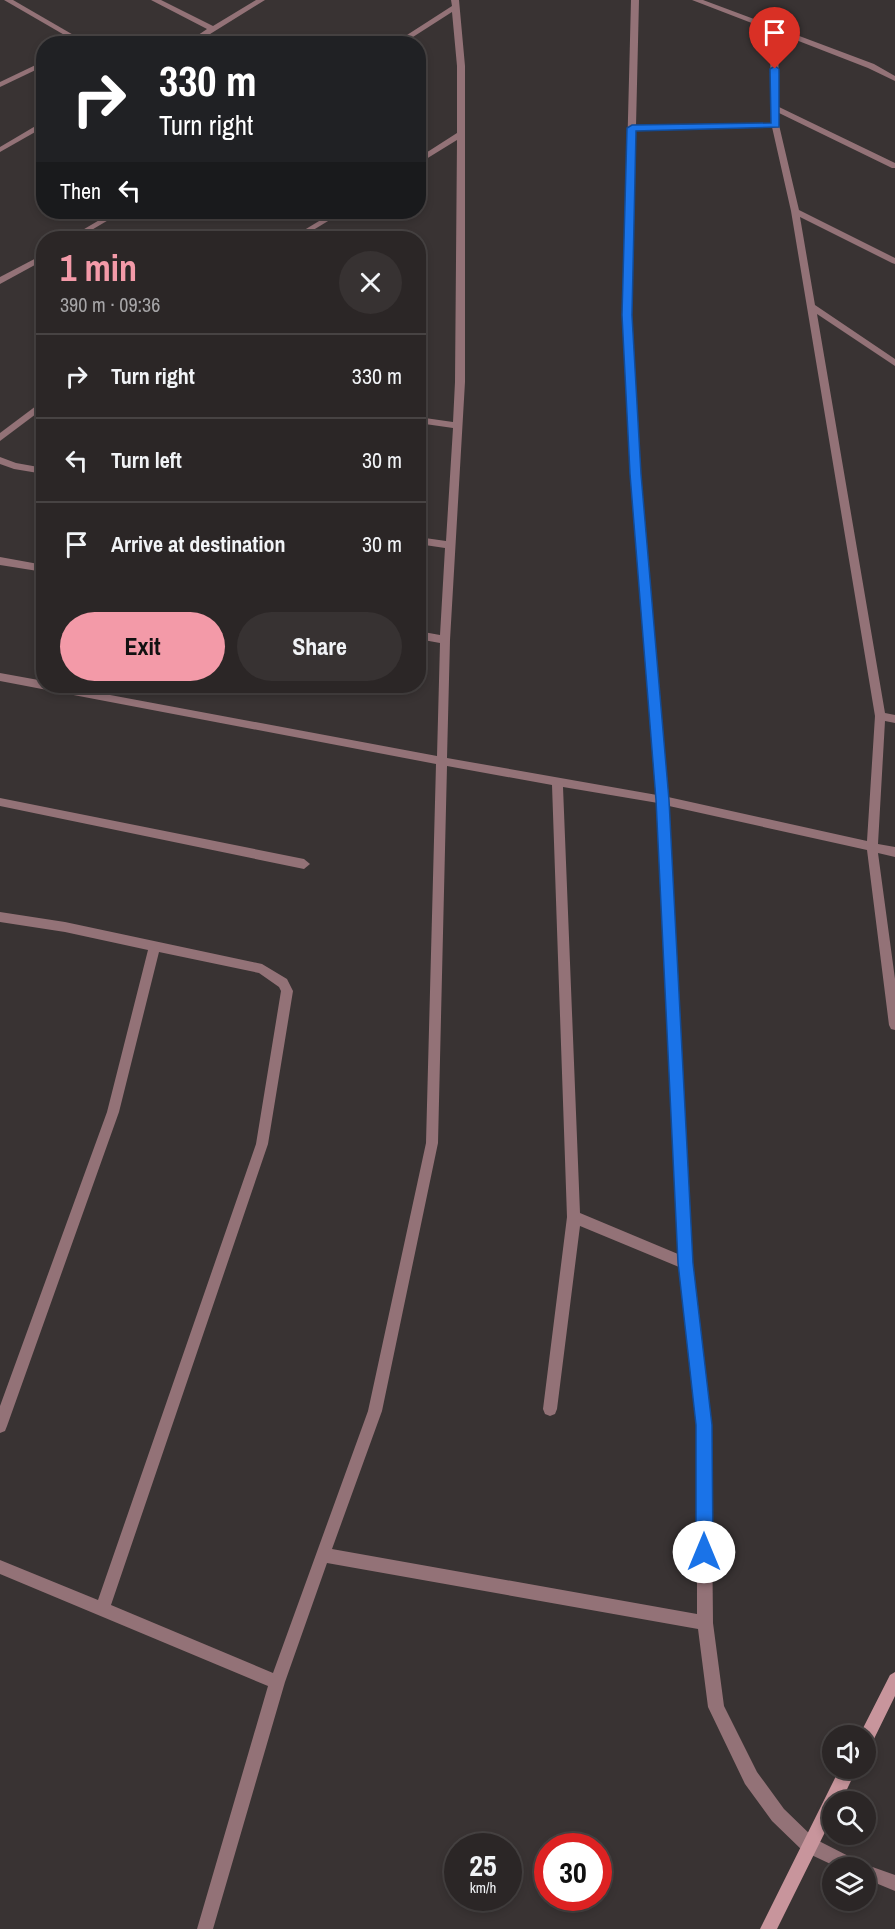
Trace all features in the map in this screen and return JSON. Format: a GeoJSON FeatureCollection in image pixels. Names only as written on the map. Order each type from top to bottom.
{"type":"FeatureCollection","features":[{"type":"Feature","properties":{"kind":"street"},"geometry":{"type":"LineString","coordinates":[[155,0],[213,29]]}},
{"type":"Feature","properties":{"kind":"street"},"geometry":{"type":"LineString","coordinates":[[201,36],[261,0]]}},
{"type":"Feature","properties":{"kind":"street"},"geometry":{"type":"LineString","coordinates":[[635,0],[627,315],[636,474],[663,800],[685,1263],[704,1425],[705,1623],[716,1707],[751,1778],[778,1815],[809,1845],[835,1857]]}},
{"type":"Feature","properties":{"kind":"street"},"geometry":{"type":"LineString","coordinates":[[696,0],[872,66],[895,79]]}},
{"type":"Feature","properties":{"kind":"street"},"geometry":{"type":"LineString","coordinates":[[0,7],[9,1],[72,36]]}},
{"type":"Feature","properties":{"kind":"street"},"geometry":{"type":"LineString","coordinates":[[205,1929],[277,1682],[375,1412],[432,1143],[445,640],[458,426],[461,66],[455,4],[408,36]]}},
{"type":"Feature","properties":{"kind":"street"},"geometry":{"type":"LineString","coordinates":[[774,29],[776,125],[795,211],[880,716],[872,848],[895,1025]]}},
{"type":"Feature","properties":{"kind":"street"},"geometry":{"type":"LineString","coordinates":[[0,85],[36,67]]}},
{"type":"Feature","properties":{"kind":"street"},"geometry":{"type":"LineString","coordinates":[[775,108],[895,166]]}},
{"type":"Feature","properties":{"kind":"street"},"geometry":{"type":"LineString","coordinates":[[632,128],[776,125]]}},
{"type":"Feature","properties":{"kind":"street"},"geometry":{"type":"LineString","coordinates":[[0,150],[36,128]]}},
{"type":"Feature","properties":{"kind":"street"},"geometry":{"type":"LineString","coordinates":[[426,157],[461,134]]}},
{"type":"Feature","properties":{"kind":"street"},"geometry":{"type":"LineString","coordinates":[[795,211],[895,261]]}},
{"type":"Feature","properties":{"kind":"street"},"geometry":{"type":"LineString","coordinates":[[85,231],[106,219]]}},
{"type":"Feature","properties":{"kind":"street"},"geometry":{"type":"LineString","coordinates":[[307,231],[327,219]]}},
{"type":"Feature","properties":{"kind":"street"},"geometry":{"type":"LineString","coordinates":[[0,281],[36,261]]}},
{"type":"Feature","properties":{"kind":"street"},"geometry":{"type":"LineString","coordinates":[[812,308],[895,363]]}},
{"type":"Feature","properties":{"kind":"street"},"geometry":{"type":"LineString","coordinates":[[0,438],[36,409]]}},
{"type":"Feature","properties":{"kind":"street"},"geometry":{"type":"LineString","coordinates":[[426,421],[458,426]]}},
{"type":"Feature","properties":{"kind":"street"},"geometry":{"type":"LineString","coordinates":[[0,460],[14,466],[36,470]]}},
{"type":"Feature","properties":{"kind":"street"},"geometry":{"type":"LineString","coordinates":[[426,541],[451,545]]}},
{"type":"Feature","properties":{"kind":"street"},"geometry":{"type":"LineString","coordinates":[[0,561],[36,568]]}},
{"type":"Feature","properties":{"kind":"street"},"geometry":{"type":"LineString","coordinates":[[426,636],[445,640]]}},
{"type":"Feature","properties":{"kind":"street"},"geometry":{"type":"LineString","coordinates":[[0,677],[36,684]]}},
{"type":"Feature","properties":{"kind":"street"},"geometry":{"type":"LineString","coordinates":[[87,693],[663,800],[895,852]]}},
{"type":"Feature","properties":{"kind":"street"},"geometry":{"type":"LineString","coordinates":[[880,716],[895,719]]}},
{"type":"Feature","properties":{"kind":"street"},"geometry":{"type":"LineString","coordinates":[[550,1410],[574,1217],[557,782]]}},
{"type":"Feature","properties":{"kind":"street"},"geometry":{"type":"LineString","coordinates":[[0,802],[304,864]]}},
{"type":"Feature","properties":{"kind":"street"},"geometry":{"type":"LineString","coordinates":[[0,917],[155,945],[262,969],[283,983],[287,991],[262,1144],[102,1609]]}},
{"type":"Feature","properties":{"kind":"street"},"geometry":{"type":"LineString","coordinates":[[0,1426],[113,1112],[155,945]]}},
{"type":"Feature","properties":{"kind":"street"},"geometry":{"type":"LineString","coordinates":[[574,1217],[685,1263]]}},
{"type":"Feature","properties":{"kind":"street"},"geometry":{"type":"LineString","coordinates":[[324,1555],[705,1623]]}},
{"type":"Feature","properties":{"kind":"street"},"geometry":{"type":"LineString","coordinates":[[0,1567],[277,1682]]}},
{"type":"Feature","properties":{"kind":"street"},"geometry":{"type":"LineString","coordinates":[[872,1725],[895,1680]]}},
{"type":"Feature","properties":{"kind":"street"},"geometry":{"type":"LineString","coordinates":[[768,1929],[843,1779]]}},
{"type":"Feature","properties":{"kind":"street"},"geometry":{"type":"LineString","coordinates":[[876,1875],[895,1883]]}},
{"type":"Feature","properties":{"kind":"route"},"geometry":{"type":"LineString","coordinates":[[704,1552],[704,1425],[685,1263],[663,800],[636,474],[627,315],[632,128],[776,125],[775,69]]}}]}
